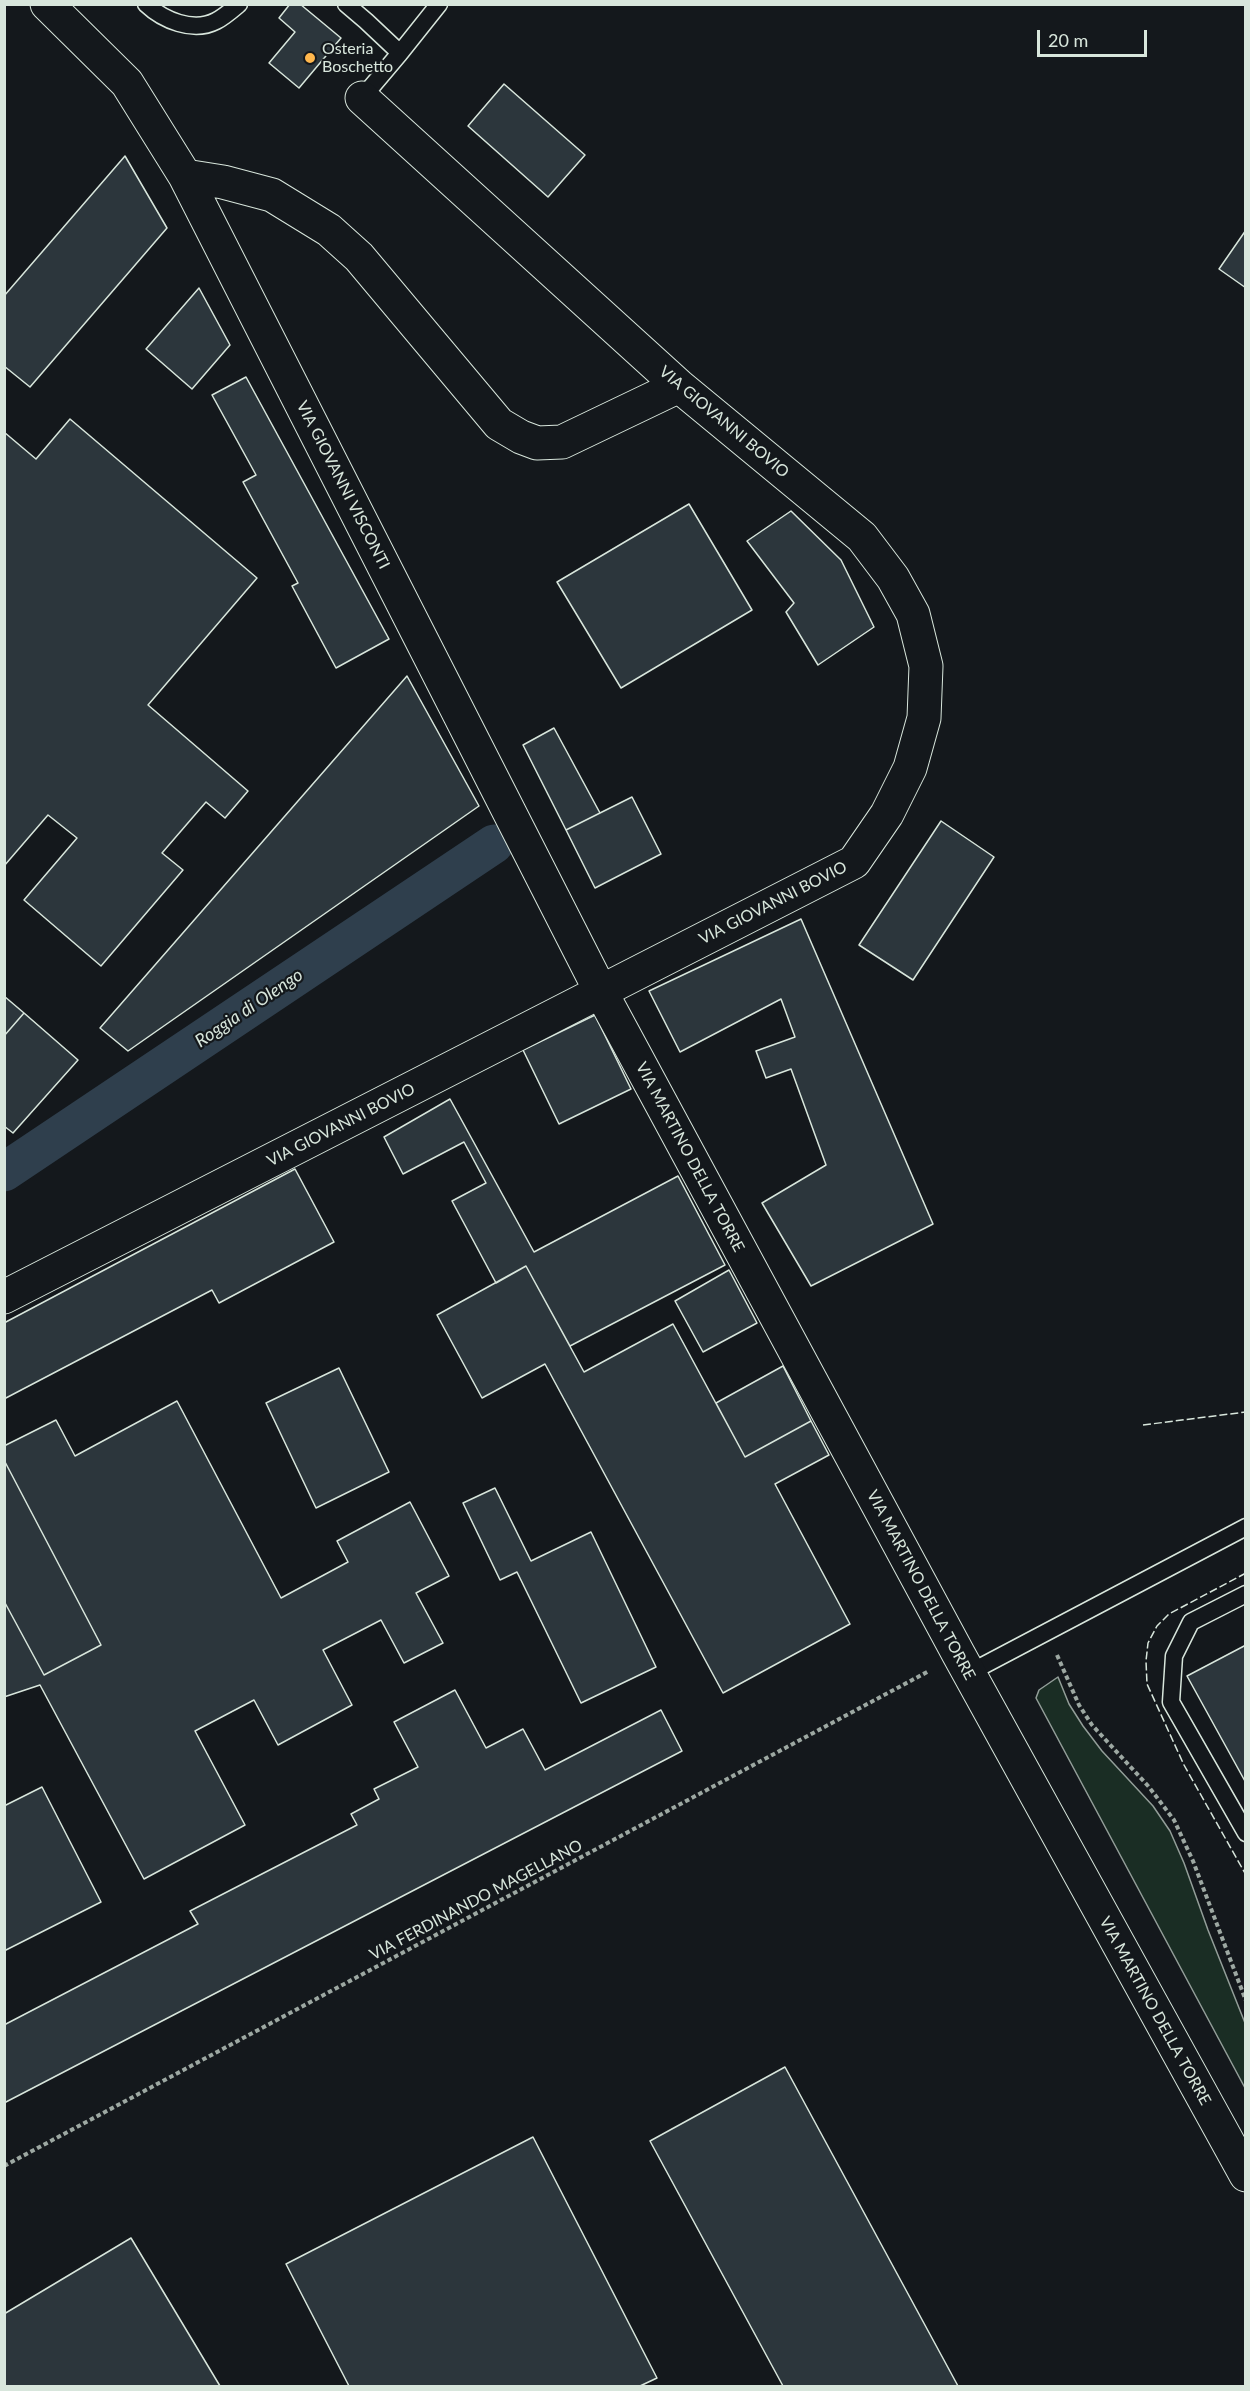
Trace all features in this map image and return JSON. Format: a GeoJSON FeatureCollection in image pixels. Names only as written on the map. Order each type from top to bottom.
{"type":"FeatureCollection","features":[{"type":"Feature","properties":{"kind":"street","name":"VIA GIOVANNI VISCONTI"},"geometry":{"type":"LineString","coordinates":[[47,4],[127,83],[185,176],[601,992]]}},
{"type":"Feature","properties":{"kind":"street","name":"VIA GIOVANNI BOVIO"},"geometry":{"type":"LineString","coordinates":[[4,1297],[854,862],[887,814],[910,768],[924,718],[926,666],[913,614],[893,578],[862,537],[679,386],[362,98]]}},
{"type":"Feature","properties":{"kind":"street"},"geometry":{"type":"LineString","coordinates":[[185,176],[223,182],[272,195],[329,231],[359,257],[499,424],[521,437],[537,443],[562,442],[679,386]]}},
{"type":"Feature","properties":{"kind":"street","name":"VIA MARTINO DELLA TORRE"},"geometry":{"type":"LineString","coordinates":[[601,992],[964,1664],[1245,2175]]}},
{"type":"Feature","properties":{"kind":"lane"},"geometry":{"type":"LineString","coordinates":[[146,4],[158,15],[189,26],[214,22],[239,4]]}},
{"type":"Feature","properties":{"kind":"lane"},"geometry":{"type":"LineString","coordinates":[[346,4],[400,53]]}},
{"type":"Feature","properties":{"kind":"lane"},"geometry":{"type":"LineString","coordinates":[[362,98],[439,4]]}},
{"type":"Feature","properties":{"kind":"lane"},"geometry":{"type":"LineString","coordinates":[[964,1664],[1046,1632],[1245,1527]]}},
{"type":"Feature","properties":{"kind":"lane"},"geometry":{"type":"LineString","coordinates":[[1245,1594],[1191,1622],[1174,1656],[1171,1702],[1245,1833]]}},
{"type":"Feature","properties":{"kind":"path"},"geometry":{"type":"LineString","coordinates":[[1046,1632],[1079,1705],[1092,1725],[1149,1787],[1174,1820],[1189,1851],[1245,2001]]}},
{"type":"Feature","properties":{"kind":"path","name":"VIA FERDINANDO MAGELLANO"},"geometry":{"type":"LineString","coordinates":[[4,2166],[964,1664]]}},
{"type":"Feature","properties":{"kind":"green space"},"geometry":{"type":"Polygon","coordinates":[[[1058,1677],[1069,1704],[1083,1726],[1102,1751],[1153,1806],[1170,1831],[1245,2023],[1245,2088],[1036,1698],[1039,1690],[1058,1677]]]}},
{"type":"Feature","properties":{"kind":"building"},"geometry":{"type":"Polygon","coordinates":[[[290,4],[300,4],[341,38],[299,88],[269,63],[295,32],[279,18],[290,4]]]}},
{"type":"Feature","properties":{"kind":"building"},"geometry":{"type":"Polygon","coordinates":[[[504,84],[585,155],[548,197],[468,126],[504,84]]]}},
{"type":"Feature","properties":{"kind":"building"},"geometry":{"type":"Polygon","coordinates":[[[125,156],[167,228],[30,387],[4,366],[4,296],[125,156]]]}},
{"type":"Feature","properties":{"kind":"building"},"geometry":{"type":"Polygon","coordinates":[[[1246,230],[1246,288],[1219,269],[1246,230]]]}},
{"type":"Feature","properties":{"kind":"building"},"geometry":{"type":"Polygon","coordinates":[[[199,288],[230,345],[192,389],[146,349],[199,288]]]}},
{"type":"Feature","properties":{"kind":"building"},"geometry":{"type":"Polygon","coordinates":[[[246,377],[389,639],[336,668],[292,586],[298,583],[243,482],[256,475],[212,395],[246,377]]]}},
{"type":"Feature","properties":{"kind":"building"},"geometry":{"type":"Polygon","coordinates":[[[70,419],[257,578],[148,705],[248,791],[225,818],[206,802],[162,853],[183,870],[101,966],[24,900],[77,838],[48,815],[4,866],[4,432],[36,459],[70,419]]]}},
{"type":"Feature","properties":{"kind":"building"},"geometry":{"type":"Polygon","coordinates":[[[689,504],[752,610],[621,688],[557,582],[689,504]]]}},
{"type":"Feature","properties":{"kind":"building"},"geometry":{"type":"Polygon","coordinates":[[[791,511],[841,560],[874,627],[818,665],[786,612],[794,603],[747,541],[791,511]]]}},
{"type":"Feature","properties":{"kind":"building"},"geometry":{"type":"Polygon","coordinates":[[[407,676],[479,806],[128,1051],[100,1028],[407,676]]]}},
{"type":"Feature","properties":{"kind":"building"},"geometry":{"type":"Polygon","coordinates":[[[554,728],[600,813],[566,830],[523,745],[554,728]]]}},
{"type":"Feature","properties":{"kind":"building"},"geometry":{"type":"Polygon","coordinates":[[[632,797],[661,854],[595,888],[566,830],[632,797]]]}},
{"type":"Feature","properties":{"kind":"building"},"geometry":{"type":"Polygon","coordinates":[[[941,821],[994,857],[913,980],[859,945],[941,821]]]}},
{"type":"Feature","properties":{"kind":"building"},"geometry":{"type":"Polygon","coordinates":[[[801,919],[933,1224],[811,1286],[762,1203],[826,1165],[791,1069],[766,1078],[756,1051],[795,1037],[781,999],[680,1052],[649,991],[801,919]]]}},
{"type":"Feature","properties":{"kind":"building"},"geometry":{"type":"Polygon","coordinates":[[[4,996],[24,1013],[4,1036],[4,996]]]}},
{"type":"Feature","properties":{"kind":"building"},"geometry":{"type":"Polygon","coordinates":[[[24,1013],[78,1060],[13,1133],[4,1126],[4,1036],[24,1013]]]}},
{"type":"Feature","properties":{"kind":"building"},"geometry":{"type":"Polygon","coordinates":[[[595,1015],[631,1089],[559,1124],[523,1050],[595,1015]]]}},
{"type":"Feature","properties":{"kind":"building"},"geometry":{"type":"Polygon","coordinates":[[[450,1099],[534,1252],[678,1176],[725,1265],[570,1346],[526,1266],[496,1283],[452,1201],[486,1183],[464,1142],[403,1174],[384,1137],[450,1099]]]}},
{"type":"Feature","properties":{"kind":"building"},"geometry":{"type":"Polygon","coordinates":[[[295,1169],[334,1242],[219,1303],[212,1290],[4,1399],[4,1323],[295,1169]]]}},
{"type":"Feature","properties":{"kind":"building"},"geometry":{"type":"Polygon","coordinates":[[[526,1266],[584,1372],[673,1324],[745,1457],[811,1421],[829,1455],[775,1484],[850,1624],[723,1693],[545,1364],[482,1398],[437,1315],[526,1266]]]}},
{"type":"Feature","properties":{"kind":"building"},"geometry":{"type":"Polygon","coordinates":[[[729,1270],[757,1323],[703,1352],[675,1301],[729,1270]]]}},
{"type":"Feature","properties":{"kind":"building"},"geometry":{"type":"Polygon","coordinates":[[[783,1366],[811,1421],[745,1457],[716,1403],[783,1366]]]}},
{"type":"Feature","properties":{"kind":"building"},"geometry":{"type":"Polygon","coordinates":[[[339,1368],[389,1472],[316,1508],[266,1403],[339,1368]]]}},
{"type":"Feature","properties":{"kind":"building"},"geometry":{"type":"Polygon","coordinates":[[[177,1401],[281,1598],[348,1562],[337,1541],[410,1502],[449,1576],[416,1593],[443,1643],[404,1663],[381,1620],[323,1650],[352,1705],[278,1745],[254,1700],[195,1731],[245,1825],[144,1879],[40,1685],[4,1697],[4,1601],[44,1675],[101,1645],[4,1460],[4,1446],[56,1420],[75,1456],[177,1401]]]}},
{"type":"Feature","properties":{"kind":"building"},"geometry":{"type":"Polygon","coordinates":[[[4,1460],[101,1645],[44,1675],[4,1601],[4,1460]]]}},
{"type":"Feature","properties":{"kind":"building"},"geometry":{"type":"Polygon","coordinates":[[[495,1488],[531,1561],[591,1532],[656,1667],[581,1703],[517,1572],[500,1580],[463,1503],[495,1488]]]}},
{"type":"Feature","properties":{"kind":"building"},"geometry":{"type":"Polygon","coordinates":[[[1246,1645],[1246,1783],[1187,1676],[1246,1645]]]}},
{"type":"Feature","properties":{"kind":"building"},"geometry":{"type":"Polygon","coordinates":[[[455,1690],[486,1748],[523,1729],[545,1770],[661,1710],[682,1751],[4,2103],[4,2025],[198,1924],[190,1911],[357,1825],[351,1814],[379,1799],[374,1789],[418,1767],[394,1722],[455,1690]]]}},
{"type":"Feature","properties":{"kind":"building"},"geometry":{"type":"Polygon","coordinates":[[[42,1787],[101,1902],[4,1951],[4,1806],[42,1787]]]}},
{"type":"Feature","properties":{"kind":"building"},"geometry":{"type":"Polygon","coordinates":[[[785,2067],[958,2386],[783,2386],[650,2141],[785,2067]]]}},
{"type":"Feature","properties":{"kind":"building"},"geometry":{"type":"Polygon","coordinates":[[[533,2137],[657,2378],[640,2386],[349,2386],[286,2264],[533,2137]]]}},
{"type":"Feature","properties":{"kind":"building"},"geometry":{"type":"Polygon","coordinates":[[[131,2238],[220,2386],[4,2386],[4,2314],[131,2238]]]}},
{"type":"Feature","properties":{"kind":"waterway","name":"Roggia di Olengo"},"geometry":{"type":"LineString","coordinates":[[4,1172],[494,844]]}},
{"type":"Feature","properties":{"kind":"fence"},"geometry":{"type":"LineString","coordinates":[[1143,1425],[1246,1412]]}},
{"type":"Feature","properties":{"kind":"fence"},"geometry":{"type":"LineString","coordinates":[[1246,1573],[1169,1614],[1157,1626],[1148,1643],[1146,1661],[1147,1684],[1184,1765],[1246,1875]]}},
{"type":"Feature","properties":{"kind":"place","name":"Osteria Boschetto"},"geometry":{"type":"Point","coordinates":[310,58]}}]}
